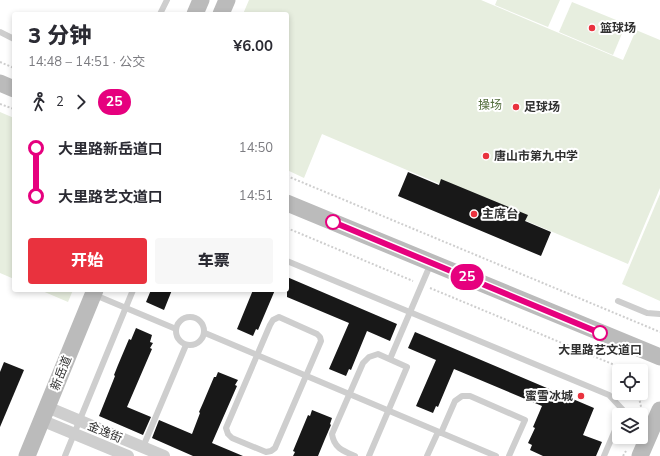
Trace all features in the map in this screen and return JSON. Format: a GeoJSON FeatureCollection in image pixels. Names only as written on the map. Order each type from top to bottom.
{"type":"FeatureCollection","features":[{"type":"Feature","properties":{"kind":"main road"},"geometry":{"type":"LineString","coordinates":[[196,12],[201,0]]}},
{"type":"Feature","properties":{"kind":"main road"},"geometry":{"type":"LineString","coordinates":[[222,12],[227,0]]}},
{"type":"Feature","properties":{"kind":"main road"},"geometry":{"type":"LineString","coordinates":[[0,83],[12,88]]}},
{"type":"Feature","properties":{"kind":"main road"},"geometry":{"type":"LineString","coordinates":[[289,204],[660,357]]}},
{"type":"Feature","properties":{"kind":"main road","name":"新岳道"},"geometry":{"type":"LineString","coordinates":[[27,456],[94,292]]}},
{"type":"Feature","properties":{"kind":"main road"},"geometry":{"type":"LineString","coordinates":[[640,456],[660,410]]}},
{"type":"Feature","properties":{"kind":"street","name":"金逸街"},"geometry":{"type":"LineString","coordinates":[[44,414],[79,421],[164,456]]}},
{"type":"Feature","properties":{"kind":"street"},"geometry":{"type":"LineString","coordinates":[[44,414],[74,434],[121,455]]}},
{"type":"Feature","properties":{"kind":"lane"},"geometry":{"type":"LineString","coordinates":[[161,12],[167,0]]}},
{"type":"Feature","properties":{"kind":"lane"},"geometry":{"type":"LineString","coordinates":[[0,32],[12,38]]}},
{"type":"Feature","properties":{"kind":"lane"},"geometry":{"type":"LineString","coordinates":[[289,263],[609,395],[621,408]]}},
{"type":"Feature","properties":{"kind":"lane"},"geometry":{"type":"LineString","coordinates":[[390,359],[431,263]]}},
{"type":"Feature","properties":{"kind":"lane"},"geometry":{"type":"LineString","coordinates":[[94,292],[126,308],[176,329]]}},
{"type":"Feature","properties":{"kind":"lane"},"geometry":{"type":"LineString","coordinates":[[65,456],[132,292]]}},
{"type":"Feature","properties":{"kind":"lane"},"geometry":{"type":"LineString","coordinates":[[618,301],[647,313],[660,314]]}},
{"type":"Feature","properties":{"kind":"lane"},"geometry":{"type":"LineString","coordinates":[[190,317],[200,320],[205,333],[200,342],[191,346],[182,344],[177,337],[176,329],[181,320],[190,317]]}},
{"type":"Feature","properties":{"kind":"lane"},"geometry":{"type":"LineString","coordinates":[[279,317],[317,334],[320,337],[320,342],[275,448],[266,452],[232,438],[228,434],[226,428],[256,355],[273,320],[279,317]]}},
{"type":"Feature","properties":{"kind":"lane"},"geometry":{"type":"LineString","coordinates":[[205,333],[496,456]]}},
{"type":"Feature","properties":{"kind":"lane"},"geometry":{"type":"LineString","coordinates":[[143,447],[186,345]]}},
{"type":"Feature","properties":{"kind":"lane"},"geometry":{"type":"LineString","coordinates":[[351,455],[338,448],[333,441],[332,434],[363,363],[369,357],[378,354],[407,367],[369,456]]}},
{"type":"Feature","properties":{"kind":"lane"},"geometry":{"type":"LineString","coordinates":[[427,456],[455,401],[462,396],[470,396],[525,420],[509,456]]}},
{"type":"Feature","properties":{"kind":"lane"},"geometry":{"type":"LineString","coordinates":[[604,456],[612,437]]}},
{"type":"Feature","properties":{"kind":"path"},"geometry":{"type":"LineString","coordinates":[[0,62],[12,67]]}},
{"type":"Feature","properties":{"kind":"path"},"geometry":{"type":"LineString","coordinates":[[0,104],[12,108]]}},
{"type":"Feature","properties":{"kind":"path"},"geometry":{"type":"LineString","coordinates":[[289,177],[660,332]]}},
{"type":"Feature","properties":{"kind":"path"},"geometry":{"type":"LineString","coordinates":[[289,229],[612,364]]}},
{"type":"Feature","properties":{"kind":"green space","name":"操场"},"geometry":{"type":"Polygon","coordinates":[[[249,0],[481,0],[623,60],[636,30],[660,40],[660,188],[628,264],[322,134],[304,178],[289,171],[289,12],[244,12],[249,0]]]}},
{"type":"Feature","properties":{"kind":"green space"},"geometry":{"type":"Polygon","coordinates":[[[497,0],[560,0],[548,27],[495,5],[497,0]]]}},
{"type":"Feature","properties":{"kind":"green space","name":"篮球场"},"geometry":{"type":"Polygon","coordinates":[[[572,2],[626,24],[613,55],[559,32],[572,2]]]}},
{"type":"Feature","properties":{"kind":"green space"},"geometry":{"type":"Polygon","coordinates":[[[0,112],[12,117],[12,278],[0,273],[0,112]]]}},
{"type":"Feature","properties":{"kind":"green space"},"geometry":{"type":"Polygon","coordinates":[[[660,194],[660,301],[622,284],[660,194]]]}},
{"type":"Feature","properties":{"kind":"green space"},"geometry":{"type":"Polygon","coordinates":[[[45,292],[72,292],[68,302],[45,292]]]}},
{"type":"Feature","properties":{"kind":"building","name":"主席台"},"geometry":{"type":"Polygon","coordinates":[[[408,172],[439,185],[441,179],[528,215],[525,221],[551,232],[541,256],[398,196],[408,172]]]}},
{"type":"Feature","properties":{"kind":"building"},"geometry":{"type":"Polygon","coordinates":[[[289,278],[397,324],[390,341],[367,331],[351,370],[349,369],[346,376],[329,369],[349,323],[287,297],[287,292],[289,292],[289,278]]]}},
{"type":"Feature","properties":{"kind":"building"},"geometry":{"type":"Polygon","coordinates":[[[150,292],[171,292],[164,310],[146,302],[150,292]]]}},
{"type":"Feature","properties":{"kind":"building"},"geometry":{"type":"Polygon","coordinates":[[[252,292],[274,292],[258,330],[256,329],[253,336],[237,329],[252,292]]]}},
{"type":"Feature","properties":{"kind":"building"},"geometry":{"type":"Polygon","coordinates":[[[136,328],[152,335],[150,342],[153,343],[150,348],[152,349],[127,407],[151,417],[143,435],[99,416],[118,365],[129,339],[131,340],[136,328]]]}},
{"type":"Feature","properties":{"kind":"building"},"geometry":{"type":"Polygon","coordinates":[[[415,332],[594,408],[583,435],[602,442],[596,456],[543,456],[530,450],[532,445],[528,443],[535,428],[533,427],[542,406],[454,369],[438,407],[436,406],[433,413],[416,406],[436,360],[408,348],[415,332]]]}},
{"type":"Feature","properties":{"kind":"building"},"geometry":{"type":"Polygon","coordinates":[[[4,362],[24,370],[0,427],[0,372],[4,362]]]}},
{"type":"Feature","properties":{"kind":"building"},"geometry":{"type":"Polygon","coordinates":[[[218,372],[238,380],[235,385],[237,386],[212,443],[243,456],[193,456],[152,438],[159,420],[192,434],[200,413],[199,412],[214,377],[216,377],[218,372]]]}},
{"type":"Feature","properties":{"kind":"building"},"geometry":{"type":"Polygon","coordinates":[[[312,410],[332,418],[331,425],[318,456],[293,456],[295,452],[293,451],[308,415],[310,416],[312,410]]]}},
{"type":"Feature","properties":{"kind":"bus line","name":"25"},"geometry":{"type":"LineString","coordinates":[[333,222],[600,333]]}},
{"type":"Feature","properties":{"kind":"place","name":"篮球场"},"geometry":{"type":"Point","coordinates":[592,28]}},
{"type":"Feature","properties":{"kind":"place","name":"足球场"},"geometry":{"type":"Point","coordinates":[516,107]}},
{"type":"Feature","properties":{"kind":"place","name":"唐山市第九中学"},"geometry":{"type":"Point","coordinates":[486,156]}},
{"type":"Feature","properties":{"kind":"place","name":"主席台"},"geometry":{"type":"Point","coordinates":[474,214]}},
{"type":"Feature","properties":{"kind":"place","name":"大里路艺文道口"},"geometry":{"type":"Point","coordinates":[600,333]}},
{"type":"Feature","properties":{"kind":"place","name":"蜜雪冰城"},"geometry":{"type":"Point","coordinates":[581,396]}}]}
